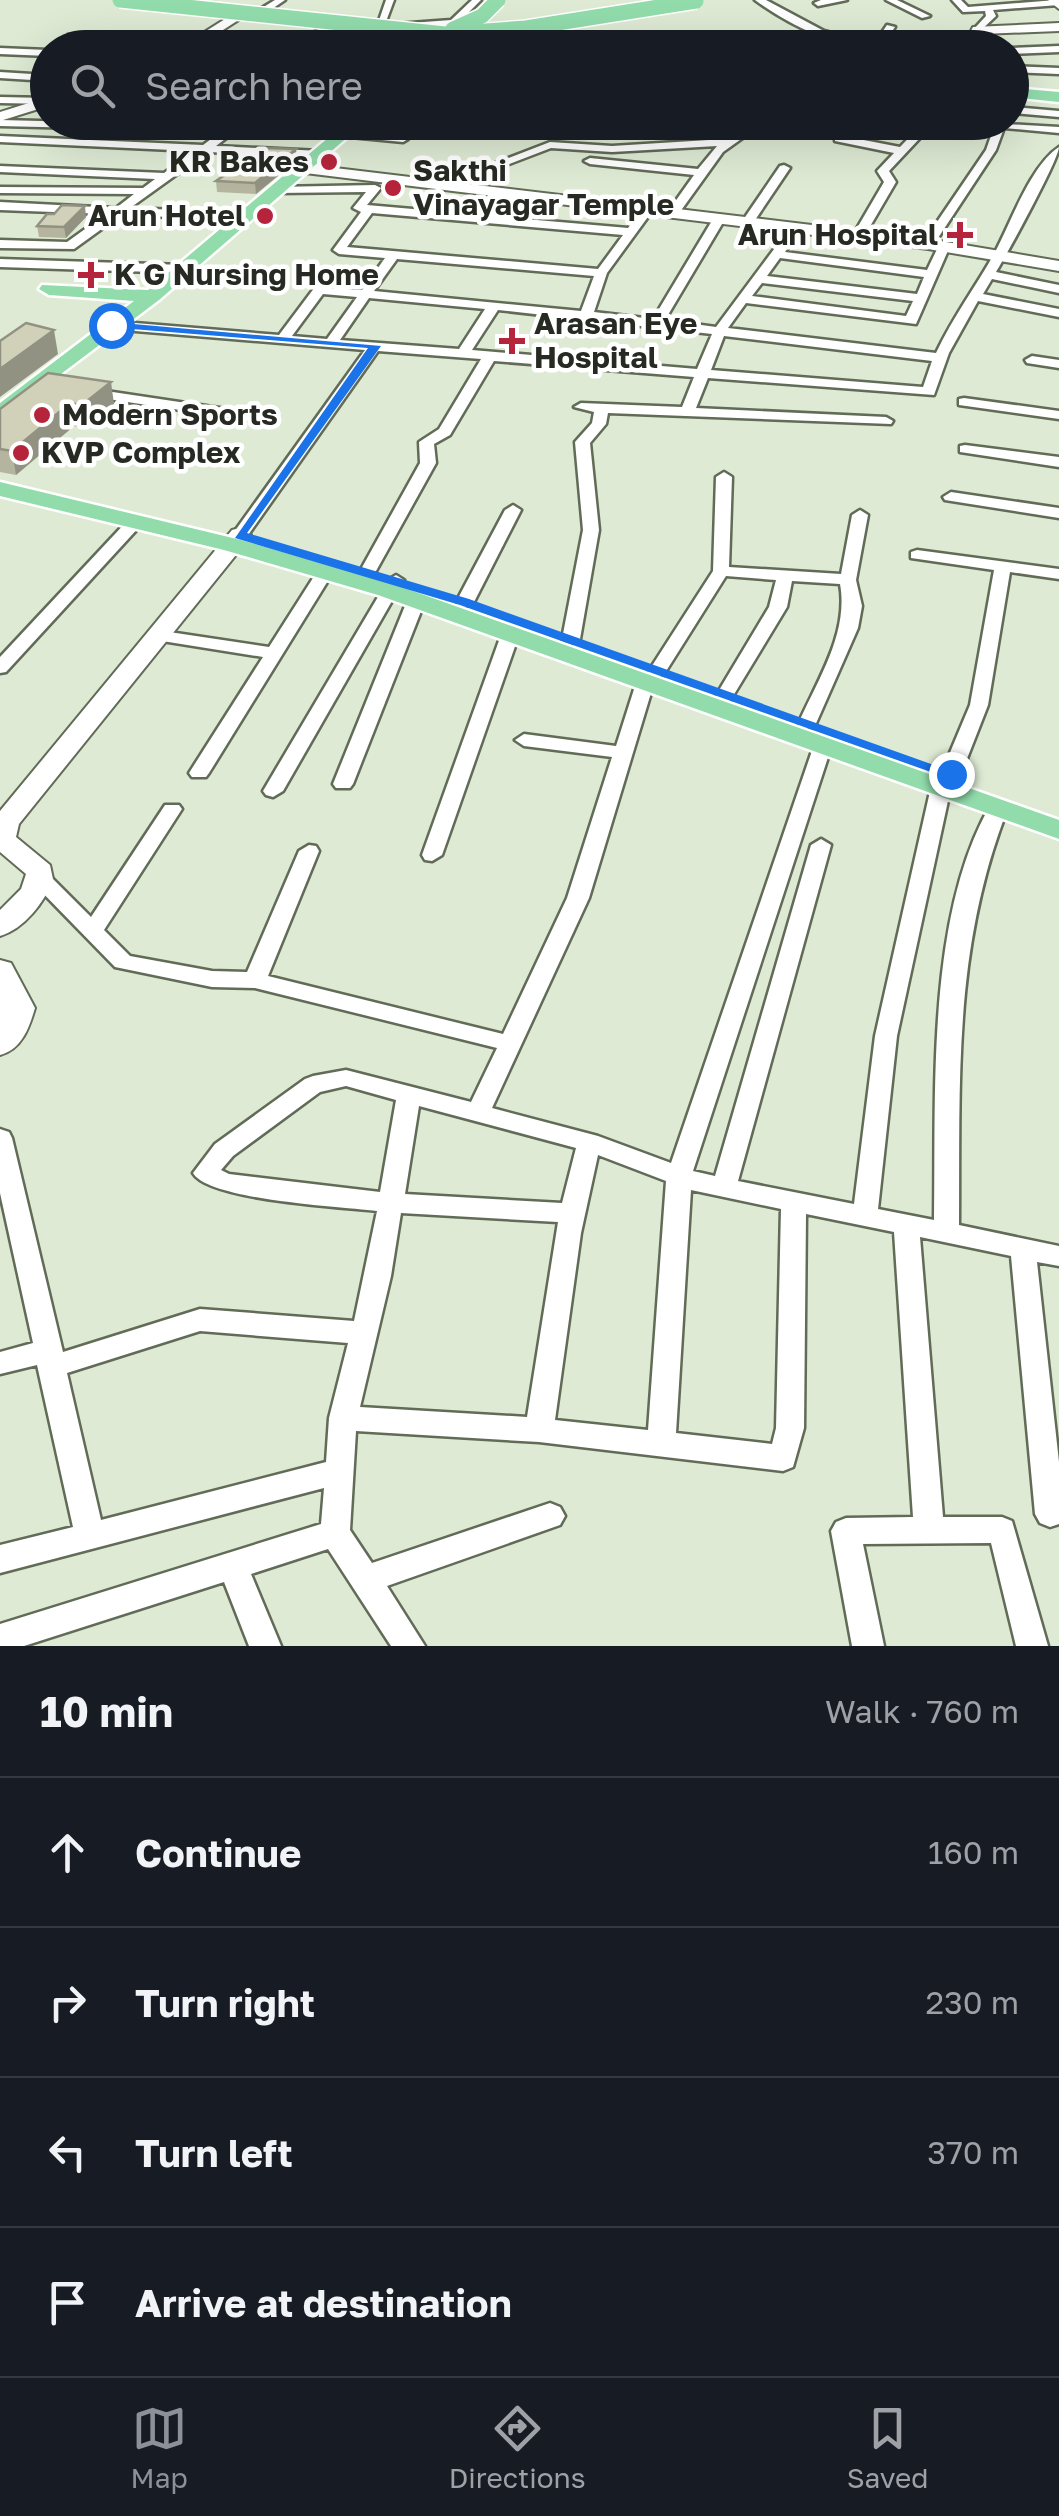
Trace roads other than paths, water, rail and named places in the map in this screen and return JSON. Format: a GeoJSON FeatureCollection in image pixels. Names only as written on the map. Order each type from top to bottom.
{"type":"FeatureCollection","features":[{"type":"Feature","properties":{"kind":"main road"},"geometry":{"type":"LineString","coordinates":[[112,0],[422,30]]}},
{"type":"Feature","properties":{"kind":"main road"},"geometry":{"type":"LineString","coordinates":[[120,0],[406,30]]}},
{"type":"Feature","properties":{"kind":"main road"},"geometry":{"type":"LineString","coordinates":[[131,0],[410,30]]}},
{"type":"Feature","properties":{"kind":"main road"},"geometry":{"type":"LineString","coordinates":[[143,0],[206,3],[248,13],[376,30]]}},
{"type":"Feature","properties":{"kind":"main road"},"geometry":{"type":"LineString","coordinates":[[462,30],[502,0]]}},
{"type":"Feature","properties":{"kind":"main road"},"geometry":{"type":"LineString","coordinates":[[465,30],[488,16],[502,0]]}},
{"type":"Feature","properties":{"kind":"main road"},"geometry":{"type":"LineString","coordinates":[[483,30],[678,0]]}},
{"type":"Feature","properties":{"kind":"main road"},"geometry":{"type":"LineString","coordinates":[[499,30],[695,0]]}},
{"type":"Feature","properties":{"kind":"main road"},"geometry":{"type":"LineString","coordinates":[[501,30],[695,0]]}},
{"type":"Feature","properties":{"kind":"main road"},"geometry":{"type":"LineString","coordinates":[[493,30],[708,0]]}},
{"type":"Feature","properties":{"kind":"main road"},"geometry":{"type":"LineString","coordinates":[[488,16],[514,24]]}},
{"type":"Feature","properties":{"kind":"main road"},"geometry":{"type":"LineString","coordinates":[[1029,94],[1059,97]]}},
{"type":"Feature","properties":{"kind":"main road"},"geometry":{"type":"LineString","coordinates":[[0,424],[336,140]]}},
{"type":"Feature","properties":{"kind":"main road"},"geometry":{"type":"LineString","coordinates":[[49,289],[152,296]]}},
{"type":"Feature","properties":{"kind":"main road"},"geometry":{"type":"LineString","coordinates":[[0,413],[118,325]]}},
{"type":"Feature","properties":{"kind":"main road"},"geometry":{"type":"LineString","coordinates":[[0,479],[464,602],[571,639],[651,677],[946,781],[1059,814]]}},
{"type":"Feature","properties":{"kind":"main road"},"geometry":{"type":"LineString","coordinates":[[0,489],[134,522],[236,540],[326,572],[383,580],[416,601],[510,635],[724,697],[815,735]]}},
{"type":"Feature","properties":{"kind":"main road"},"geometry":{"type":"LineString","coordinates":[[946,781],[998,808],[1059,830]]}},
{"type":"Feature","properties":{"kind":"street"},"geometry":{"type":"LineString","coordinates":[[217,30],[281,0]]}},
{"type":"Feature","properties":{"kind":"street"},"geometry":{"type":"LineString","coordinates":[[390,0],[379,24],[453,23],[478,0]]}},
{"type":"Feature","properties":{"kind":"street"},"geometry":{"type":"LineString","coordinates":[[759,0],[815,30]]}},
{"type":"Feature","properties":{"kind":"street"},"geometry":{"type":"LineString","coordinates":[[818,3],[843,0]]}},
{"type":"Feature","properties":{"kind":"street"},"geometry":{"type":"LineString","coordinates":[[890,0],[925,16]]}},
{"type":"Feature","properties":{"kind":"street"},"geometry":{"type":"LineString","coordinates":[[956,0],[966,10],[1056,3]]}},
{"type":"Feature","properties":{"kind":"street"},"geometry":{"type":"LineString","coordinates":[[978,30],[991,16],[988,8]]}},
{"type":"Feature","properties":{"kind":"street"},"geometry":{"type":"LineString","coordinates":[[323,30],[331,25]]}},
{"type":"Feature","properties":{"kind":"street"},"geometry":{"type":"LineString","coordinates":[[978,30],[1059,27]]}},
{"type":"Feature","properties":{"kind":"street"},"geometry":{"type":"LineString","coordinates":[[1029,51],[1059,49]]}},
{"type":"Feature","properties":{"kind":"street"},"geometry":{"type":"LineString","coordinates":[[0,50],[30,52]]}},
{"type":"Feature","properties":{"kind":"street"},"geometry":{"type":"LineString","coordinates":[[1029,69],[1059,70]]}},
{"type":"Feature","properties":{"kind":"street"},"geometry":{"type":"LineString","coordinates":[[0,75],[30,77]]}},
{"type":"Feature","properties":{"kind":"street"},"geometry":{"type":"LineString","coordinates":[[0,100],[30,101]]}},
{"type":"Feature","properties":{"kind":"street"},"geometry":{"type":"LineString","coordinates":[[0,120],[30,108]]}},
{"type":"Feature","properties":{"kind":"street"},"geometry":{"type":"LineString","coordinates":[[1029,111],[1059,114]]}},
{"type":"Feature","properties":{"kind":"street"},"geometry":{"type":"LineString","coordinates":[[0,120],[30,121]]}},
{"type":"Feature","properties":{"kind":"street"},"geometry":{"type":"LineString","coordinates":[[1029,127],[1059,130]]}},
{"type":"Feature","properties":{"kind":"street"},"geometry":{"type":"LineString","coordinates":[[0,138],[30,139]]}},
{"type":"Feature","properties":{"kind":"street"},"geometry":{"type":"LineString","coordinates":[[46,140],[320,154]]}},
{"type":"Feature","properties":{"kind":"street"},"geometry":{"type":"LineString","coordinates":[[0,244],[70,246],[142,190],[216,140]]}},
{"type":"Feature","properties":{"kind":"street"},"geometry":{"type":"LineString","coordinates":[[673,213],[698,172],[728,140]]}},
{"type":"Feature","properties":{"kind":"street"},"geometry":{"type":"LineString","coordinates":[[845,140],[901,150]]}},
{"type":"Feature","properties":{"kind":"street"},"geometry":{"type":"LineString","coordinates":[[859,235],[890,182],[883,170],[911,140]]}},
{"type":"Feature","properties":{"kind":"street"},"geometry":{"type":"LineString","coordinates":[[742,299],[911,320],[930,274],[936,245],[995,140]]}},
{"type":"Feature","properties":{"kind":"street"},"geometry":{"type":"LineString","coordinates":[[445,186],[550,145],[612,149],[725,142]]}},
{"type":"Feature","properties":{"kind":"street"},"geometry":{"type":"LineString","coordinates":[[118,325],[929,392],[937,357],[1000,255],[1032,183],[1059,150]]}},
{"type":"Feature","properties":{"kind":"street"},"geometry":{"type":"LineString","coordinates":[[522,154],[698,172]]}},
{"type":"Feature","properties":{"kind":"street"},"geometry":{"type":"LineString","coordinates":[[302,168],[380,184]]}},
{"type":"Feature","properties":{"kind":"street"},"geometry":{"type":"LineString","coordinates":[[747,222],[784,168]]}},
{"type":"Feature","properties":{"kind":"street"},"geometry":{"type":"LineString","coordinates":[[0,169],[162,176]]}},
{"type":"Feature","properties":{"kind":"street"},"geometry":{"type":"LineString","coordinates":[[276,190],[380,184],[445,186],[936,245],[1059,266]]}},
{"type":"Feature","properties":{"kind":"street"},"geometry":{"type":"LineString","coordinates":[[380,184],[359,208],[630,232]]}},
{"type":"Feature","properties":{"kind":"street"},"geometry":{"type":"LineString","coordinates":[[0,190],[142,190]]}},
{"type":"Feature","properties":{"kind":"street"},"geometry":{"type":"LineString","coordinates":[[0,206],[246,217]]}},
{"type":"Feature","properties":{"kind":"street"},"geometry":{"type":"LineString","coordinates":[[369,209],[339,250],[601,273]]}},
{"type":"Feature","properties":{"kind":"street"},"geometry":{"type":"LineString","coordinates":[[586,315],[601,273],[647,210]]}},
{"type":"Feature","properties":{"kind":"street"},"geometry":{"type":"LineString","coordinates":[[656,322],[719,219]]}},
{"type":"Feature","properties":{"kind":"street"},"geometry":{"type":"LineString","coordinates":[[686,412],[720,330],[796,228]]}},
{"type":"Feature","properties":{"kind":"street"},"geometry":{"type":"LineString","coordinates":[[776,254],[930,274]]}},
{"type":"Feature","properties":{"kind":"street"},"geometry":{"type":"LineString","coordinates":[[332,341],[393,255]]}},
{"type":"Feature","properties":{"kind":"street"},"geometry":{"type":"LineString","coordinates":[[0,263],[184,269]]}},
{"type":"Feature","properties":{"kind":"street"},"geometry":{"type":"LineString","coordinates":[[987,274],[1059,289]]}},
{"type":"Feature","properties":{"kind":"street"},"geometry":{"type":"LineString","coordinates":[[756,278],[920,298]]}},
{"type":"Feature","properties":{"kind":"street"},"geometry":{"type":"LineString","coordinates":[[285,336],[320,290],[656,322],[937,357]]}},
{"type":"Feature","properties":{"kind":"street"},"geometry":{"type":"LineString","coordinates":[[972,296],[1059,313]]}},
{"type":"Feature","properties":{"kind":"street"},"geometry":{"type":"LineString","coordinates":[[462,355],[494,306]]}},
{"type":"Feature","properties":{"kind":"street"},"geometry":{"type":"LineString","coordinates":[[0,926],[32,894],[40,870],[2,839],[0,831],[236,540],[376,346]]}},
{"type":"Feature","properties":{"kind":"street"},"geometry":{"type":"LineString","coordinates":[[273,791],[383,580],[428,463],[426,442],[445,432],[489,358]]}},
{"type":"Feature","properties":{"kind":"street"},"geometry":{"type":"LineString","coordinates":[[1032,360],[1059,364]]}},
{"type":"Feature","properties":{"kind":"street"},"geometry":{"type":"LineString","coordinates":[[47,387],[253,417]]}},
{"type":"Feature","properties":{"kind":"street"},"geometry":{"type":"LineString","coordinates":[[964,402],[1059,414]]}},
{"type":"Feature","properties":{"kind":"street"},"geometry":{"type":"LineString","coordinates":[[581,407],[886,420]]}},
{"type":"Feature","properties":{"kind":"street"},"geometry":{"type":"LineString","coordinates":[[571,639],[592,530],[582,442],[599,424],[602,408]]}},
{"type":"Feature","properties":{"kind":"street"},"geometry":{"type":"LineString","coordinates":[[965,449],[1059,462]]}},
{"type":"Feature","properties":{"kind":"street"},"geometry":{"type":"LineString","coordinates":[[477,1115],[578,898],[651,677],[721,571],[724,477]]}},
{"type":"Feature","properties":{"kind":"street"},"geometry":{"type":"LineString","coordinates":[[951,497],[1059,513]]}},
{"type":"Feature","properties":{"kind":"street"},"geometry":{"type":"LineString","coordinates":[[464,602],[513,510]]}},
{"type":"Feature","properties":{"kind":"street"},"geometry":{"type":"LineString","coordinates":[[661,1444],[678,1176],[848,628],[853,606],[848,580],[860,515]]}},
{"type":"Feature","properties":{"kind":"street"},"geometry":{"type":"LineString","coordinates":[[0,668],[134,522]]}},
{"type":"Feature","properties":{"kind":"street"},"geometry":{"type":"LineString","coordinates":[[916,555],[1059,574]]}},
{"type":"Feature","properties":{"kind":"street"},"geometry":{"type":"LineString","coordinates":[[864,1216],[886,1036],[946,781],[979,705],[1004,566]]}},
{"type":"Feature","properties":{"kind":"street"},"geometry":{"type":"LineString","coordinates":[[721,571],[848,580]]}},
{"type":"Feature","properties":{"kind":"street"},"geometry":{"type":"LineString","coordinates":[[198,772],[326,572]]}},
{"type":"Feature","properties":{"kind":"street"},"geometry":{"type":"LineString","coordinates":[[724,697],[778,607],[785,576]]}},
{"type":"Feature","properties":{"kind":"street"},"geometry":{"type":"LineString","coordinates":[[343,784],[416,601]]}},
{"type":"Feature","properties":{"kind":"street"},"geometry":{"type":"LineString","coordinates":[[156,635],[271,653]]}},
{"type":"Feature","properties":{"kind":"street"},"geometry":{"type":"LineString","coordinates":[[432,855],[510,635]]}},
{"type":"Feature","properties":{"kind":"street"},"geometry":{"type":"LineString","coordinates":[[524,740],[623,753]]}},
{"type":"Feature","properties":{"kind":"street"},"geometry":{"type":"LineString","coordinates":[[946,1232],[956,960],[976,852],[998,808]]}},
{"type":"Feature","properties":{"kind":"street"},"geometry":{"type":"LineString","coordinates":[[94,929],[172,809]]}},
{"type":"Feature","properties":{"kind":"street"},"geometry":{"type":"LineString","coordinates":[[724,1187],[822,845]]}},
{"type":"Feature","properties":{"kind":"street"},"geometry":{"type":"LineString","coordinates":[[255,980],[309,850]]}},
{"type":"Feature","properties":{"kind":"street"},"geometry":{"type":"LineString","coordinates":[[40,879],[124,962],[212,979],[255,980],[508,1043]]}},
{"type":"Feature","properties":{"kind":"street"},"geometry":{"type":"LineString","coordinates":[[0,970],[20,1008],[13,1029],[0,1044]]}},
{"type":"Feature","properties":{"kind":"street"},"geometry":{"type":"LineString","coordinates":[[572,1213],[393,1204],[225,1183],[205,1173],[224,1150],[313,1086],[346,1078],[589,1142],[678,1176],[1059,1256]]}},
{"type":"Feature","properties":{"kind":"street"},"geometry":{"type":"LineString","coordinates":[[409,1095],[393,1204],[343,1418],[334,1532],[410,1646]]}},
{"type":"Feature","properties":{"kind":"street"},"geometry":{"type":"LineString","coordinates":[[0,1138],[90,1538]]}},
{"type":"Feature","properties":{"kind":"street"},"geometry":{"type":"LineString","coordinates":[[539,1430],[572,1213],[589,1142]]}},
{"type":"Feature","properties":{"kind":"street"},"geometry":{"type":"LineString","coordinates":[[343,1418],[539,1430],[775,1459],[787,1453],[794,1201]]}},
{"type":"Feature","properties":{"kind":"street"},"geometry":{"type":"LineString","coordinates":[[906,1224],[929,1530]]}},
{"type":"Feature","properties":{"kind":"street"},"geometry":{"type":"LineString","coordinates":[[1023,1248],[1050,1514]]}},
{"type":"Feature","properties":{"kind":"street"},"geometry":{"type":"LineString","coordinates":[[0,1363],[52,1358],[200,1320],[364,1333]]}},
{"type":"Feature","properties":{"kind":"street"},"geometry":{"type":"LineString","coordinates":[[0,1560],[337,1472]]}},
{"type":"Feature","properties":{"kind":"street"},"geometry":{"type":"LineString","coordinates":[[365,1579],[550,1516]]}},
{"type":"Feature","properties":{"kind":"street"},"geometry":{"type":"LineString","coordinates":[[868,1646],[846,1531],[1002,1530],[1032,1646]]}},
{"type":"Feature","properties":{"kind":"street"},"geometry":{"type":"LineString","coordinates":[[0,1639],[334,1532]]}},
{"type":"Feature","properties":{"kind":"street"},"geometry":{"type":"LineString","coordinates":[[232,1565],[265,1646]]}},
{"type":"Feature","properties":{"kind":"place","name":"KR Bakes"},"geometry":{"type":"Point","coordinates":[329,162]}},
{"type":"Feature","properties":{"kind":"place","name":"Sakthi Vinayagar Temple"},"geometry":{"type":"Point","coordinates":[393,188]}},
{"type":"Feature","properties":{"kind":"place","name":"Arun Hotel"},"geometry":{"type":"Point","coordinates":[265,216]}},
{"type":"Feature","properties":{"kind":"place","name":"Arun Hospital"},"geometry":{"type":"Point","coordinates":[960,235]}},
{"type":"Feature","properties":{"kind":"place","name":"K G Nursing Home"},"geometry":{"type":"Point","coordinates":[91,275]}},
{"type":"Feature","properties":{"kind":"place","name":"Arasan Eye Hospital"},"geometry":{"type":"Point","coordinates":[512,341]}},
{"type":"Feature","properties":{"kind":"place","name":"Modern Sports"},"geometry":{"type":"Point","coordinates":[42,415]}},
{"type":"Feature","properties":{"kind":"place","name":"KVP Complex"},"geometry":{"type":"Point","coordinates":[21,453]}}]}
